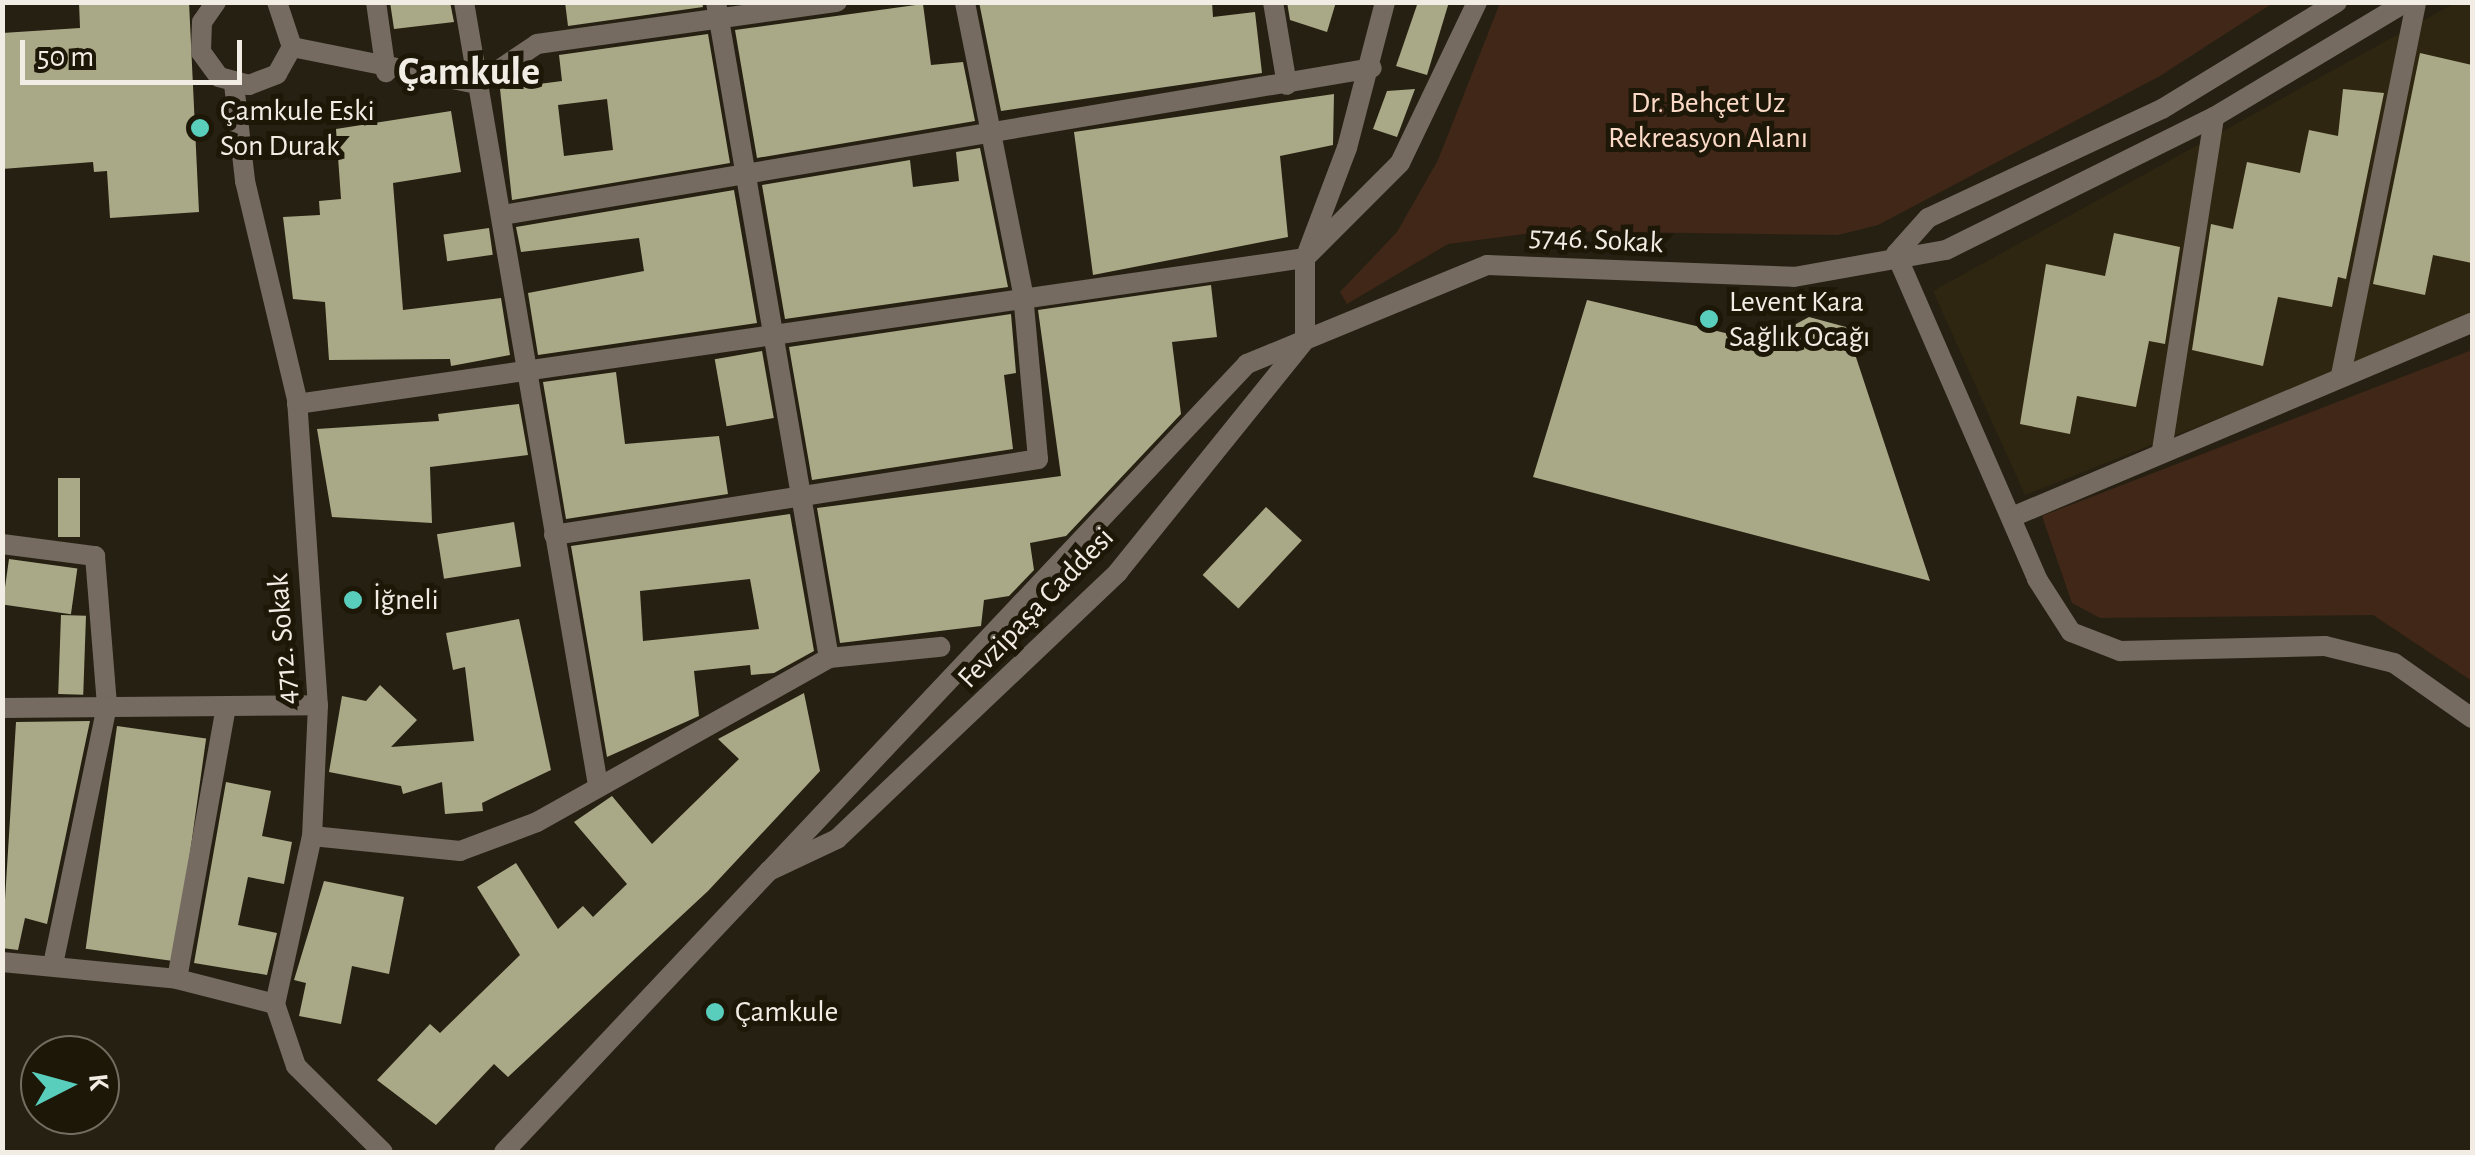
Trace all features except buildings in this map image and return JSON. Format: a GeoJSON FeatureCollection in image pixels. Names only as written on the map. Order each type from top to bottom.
{"type":"FeatureCollection","features":[{"type":"Feature","properties":{"kind":"street"},"geometry":{"type":"LineString","coordinates":[[216,2],[202,22],[202,52],[234,84],[278,74],[292,46],[277,2]]}},
{"type":"Feature","properties":{"kind":"street"},"geometry":{"type":"LineString","coordinates":[[376,2],[386,72]]}},
{"type":"Feature","properties":{"kind":"street"},"geometry":{"type":"LineString","coordinates":[[464,2],[598,785]]}},
{"type":"Feature","properties":{"kind":"street"},"geometry":{"type":"LineString","coordinates":[[292,46],[386,72],[478,84],[537,44],[718,13],[837,2]]}},
{"type":"Feature","properties":{"kind":"street"},"geometry":{"type":"LineString","coordinates":[[554,535],[806,501],[1038,459],[1023,293],[965,2]]}},
{"type":"Feature","properties":{"kind":"street"},"geometry":{"type":"LineString","coordinates":[[1273,2],[1288,86]]}},
{"type":"Feature","properties":{"kind":"street"},"geometry":{"type":"LineString","coordinates":[[1305,340],[1305,258],[1372,68],[1386,2]]}},
{"type":"Feature","properties":{"kind":"street"},"geometry":{"type":"LineString","coordinates":[[297,404],[778,334],[1023,293],[1305,258],[1400,162],[1477,2]]}},
{"type":"Feature","properties":{"kind":"street"},"geometry":{"type":"LineString","coordinates":[[2337,2],[2162,109],[1928,218],[1896,254],[2053,609],[2090,641],[2120,651],[2325,646],[2394,663],[2472,718]]}},
{"type":"Feature","properties":{"kind":"street","name":"5746. Sokak"},"geometry":{"type":"LineString","coordinates":[[1305,340],[1486,265],[1794,278],[1896,254],[1946,250],[2214,116],[2406,2]]}},
{"type":"Feature","properties":{"kind":"street"},"geometry":{"type":"LineString","coordinates":[[2340,375],[2416,2]]}},
{"type":"Feature","properties":{"kind":"street"},"geometry":{"type":"LineString","coordinates":[[718,13],[752,174],[829,658]]}},
{"type":"Feature","properties":{"kind":"street"},"geometry":{"type":"LineString","coordinates":[[502,215],[989,132],[1288,86],[1372,68]]}},
{"type":"Feature","properties":{"kind":"street","name":"4712. Sokak"},"geometry":{"type":"LineString","coordinates":[[234,84],[245,181],[297,404],[318,706],[312,836],[274,1004]]}},
{"type":"Feature","properties":{"kind":"street"},"geometry":{"type":"LineString","coordinates":[[2162,450],[2214,116]]}},
{"type":"Feature","properties":{"kind":"street"},"geometry":{"type":"LineString","coordinates":[[2012,517],[2162,450],[2472,323]]}},
{"type":"Feature","properties":{"kind":"street","name":"Fevzipaşa Caddesi"},"geometry":{"type":"LineString","coordinates":[[504,1152],[1247,364],[1305,340]]}},
{"type":"Feature","properties":{"kind":"street","name":"Fevzipaşa Caddesi"},"geometry":{"type":"LineString","coordinates":[[769,871],[836,839],[1030,663],[1118,572],[1305,340]]}},
{"type":"Feature","properties":{"kind":"street"},"geometry":{"type":"LineString","coordinates":[[2,544],[95,556],[107,706],[53,964]]}},
{"type":"Feature","properties":{"kind":"street"},"geometry":{"type":"LineString","coordinates":[[312,836],[460,851],[538,822],[829,658],[940,647]]}},
{"type":"Feature","properties":{"kind":"street"},"geometry":{"type":"LineString","coordinates":[[177,979],[226,706]]}},
{"type":"Feature","properties":{"kind":"street"},"geometry":{"type":"LineString","coordinates":[[2,708],[318,706]]}},
{"type":"Feature","properties":{"kind":"street"},"geometry":{"type":"LineString","coordinates":[[2,962],[177,979],[274,1004],[296,1066],[383,1152]]}},
{"type":"Feature","properties":{"kind":"shaded area"},"geometry":{"type":"Polygon","coordinates":[[[2455,3],[2472,3],[2472,318],[2025,495],[1933,291],[2455,3]]]}},
{"type":"Feature","properties":{"kind":"green space","name":"Dr. Behçet Uz Rekreasyon Alanı"},"geometry":{"type":"Polygon","coordinates":[[[1500,2],[2273,3],[2160,76],[1878,225],[1838,235],[1548,231],[1448,244],[1347,304],[1340,292],[1397,232],[1438,160],[1500,2]]]}},
{"type":"Feature","properties":{"kind":"green space"},"geometry":{"type":"Polygon","coordinates":[[[2472,350],[2472,681],[2373,615],[2100,618],[2072,603],[2042,516],[2472,350]]]}},
{"type":"Feature","properties":{"kind":"place","name":"Çamkule Eski Son Durak"},"geometry":{"type":"Point","coordinates":[200,128]}},
{"type":"Feature","properties":{"kind":"place","name":"Levent Kara Sağlık Ocağı"},"geometry":{"type":"Point","coordinates":[1709,319]}},
{"type":"Feature","properties":{"kind":"place","name":"İğneli"},"geometry":{"type":"Point","coordinates":[353,600]}},
{"type":"Feature","properties":{"kind":"place","name":"Çamkule"},"geometry":{"type":"Point","coordinates":[715,1012]}},
{"type":"Feature","properties":{"kind":"district","name":"Çamkule"},"geometry":{"type":"Point","coordinates":[469,72]}}]}
